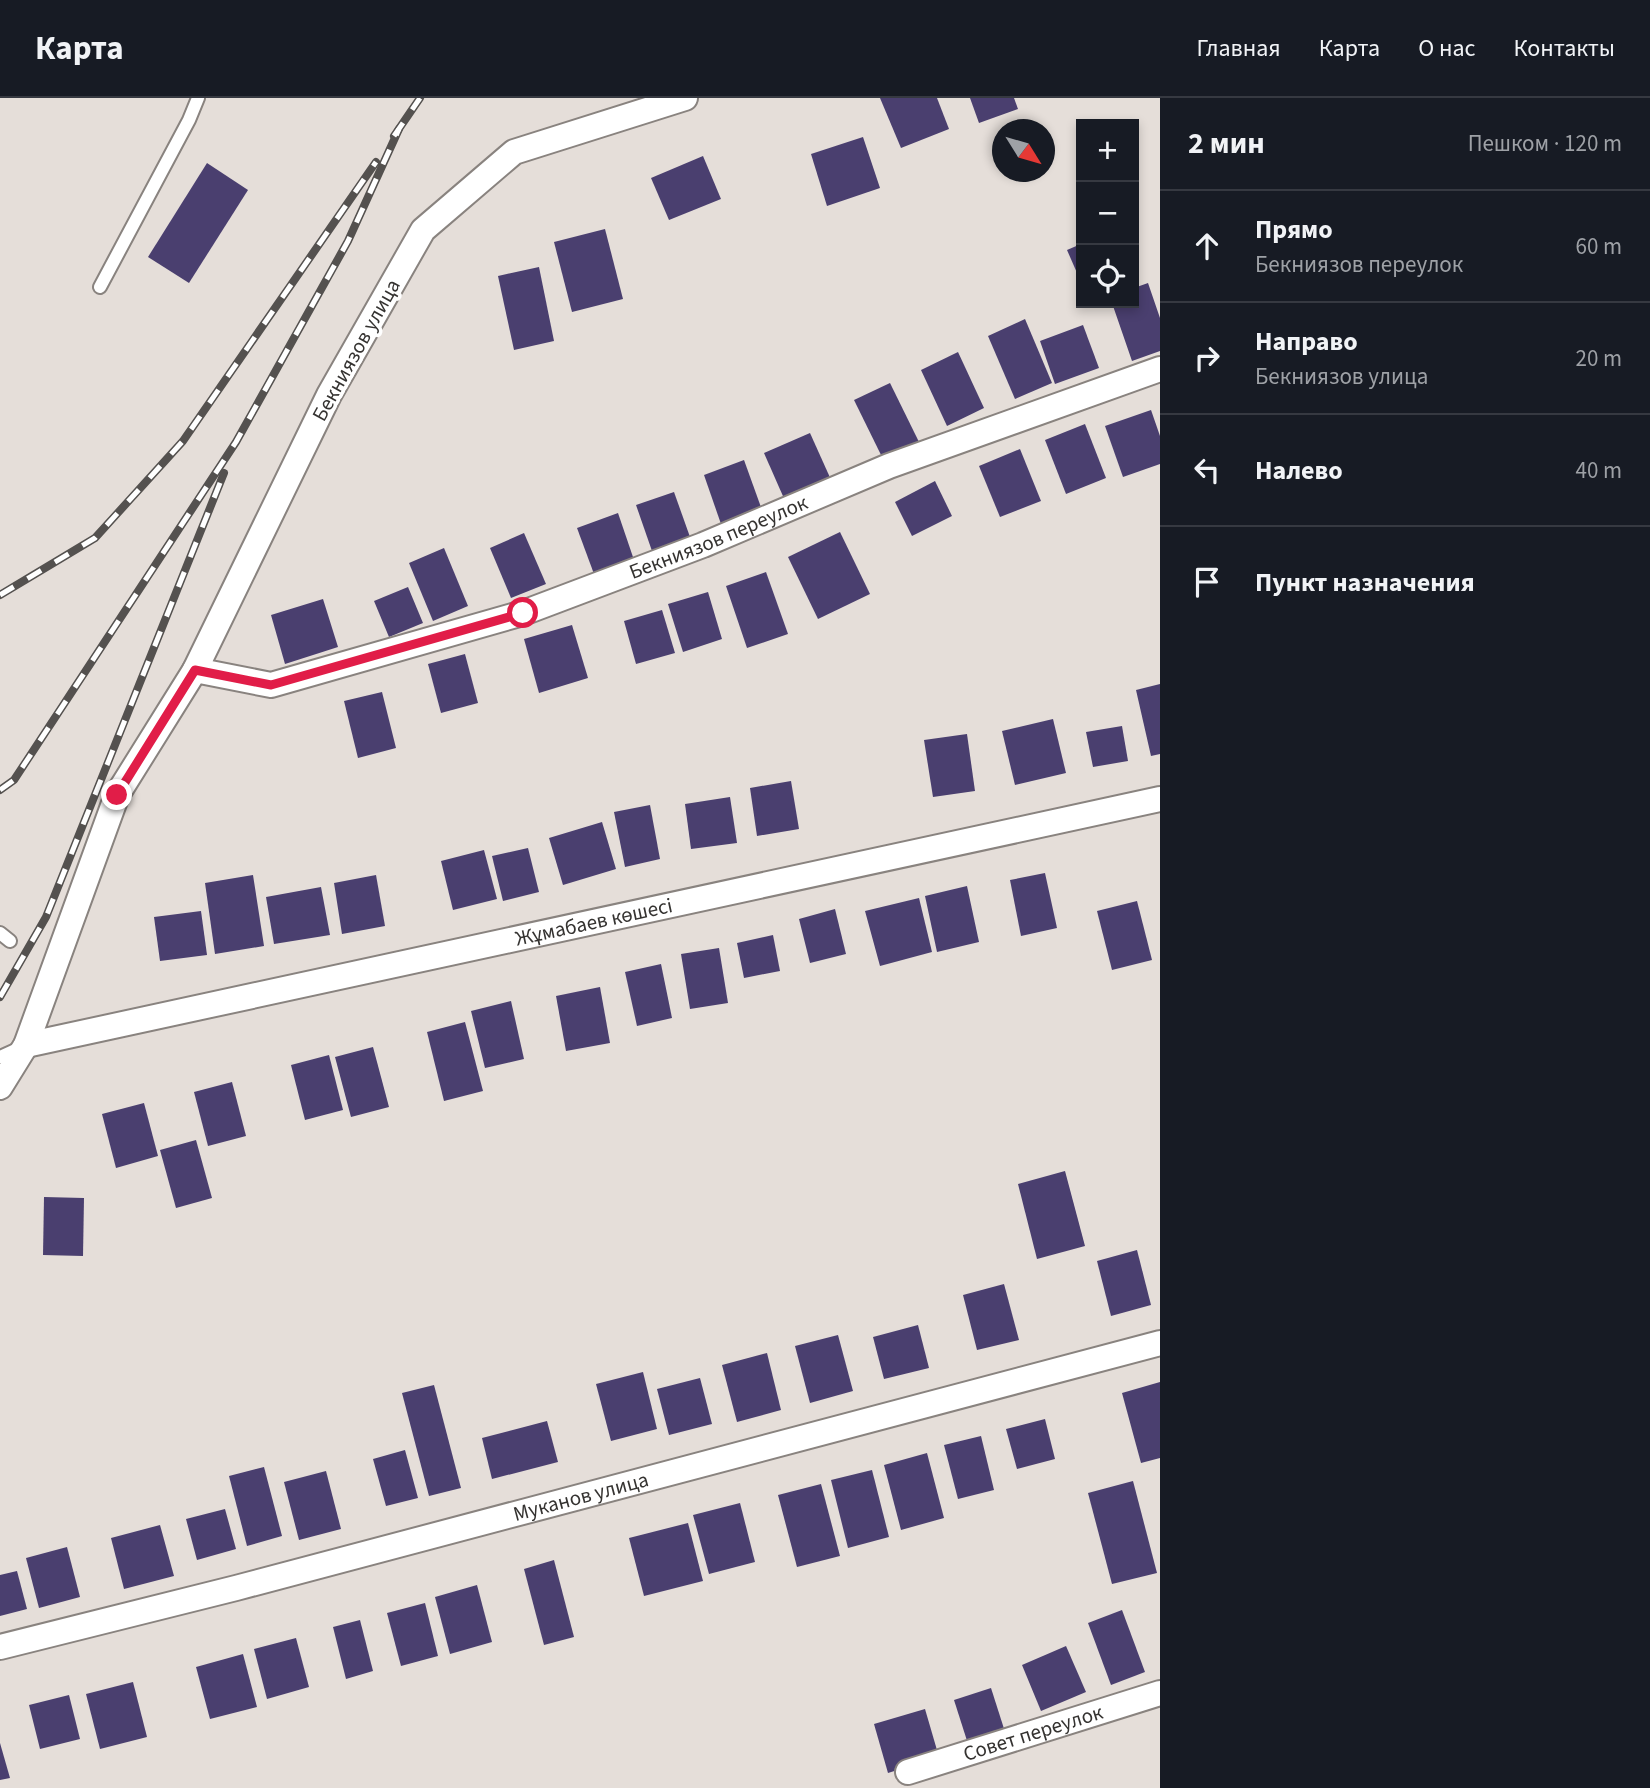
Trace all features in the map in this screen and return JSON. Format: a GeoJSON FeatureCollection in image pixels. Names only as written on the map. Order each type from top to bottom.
{"type":"FeatureCollection","features":[{"type":"Feature","properties":{"kind":"street","name":"Бекниязов улица"},"geometry":{"type":"LineString","coordinates":[[0,1087],[26,1045],[45,972],[117,795],[195,670],[329,395],[423,230],[514,152],[685,98]]}},
{"type":"Feature","properties":{"kind":"street","name":"Бекниязов переулок"},"geometry":{"type":"LineString","coordinates":[[195,670],[271,685],[523,613],[703,545],[889,466],[1160,369]]}},
{"type":"Feature","properties":{"kind":"street","name":"Жұмабаев көшесі"},"geometry":{"type":"LineString","coordinates":[[26,1045],[1160,799]]}},
{"type":"Feature","properties":{"kind":"street","name":"Муканов улица"},"geometry":{"type":"LineString","coordinates":[[0,1647],[236,1588],[1160,1343]]}},
{"type":"Feature","properties":{"kind":"street","name":"Совет переулок"},"geometry":{"type":"LineString","coordinates":[[908,1772],[1160,1693]]}},
{"type":"Feature","properties":{"kind":"lane"},"geometry":{"type":"LineString","coordinates":[[100,287],[189,120],[198,98]]}},
{"type":"Feature","properties":{"kind":"lane"},"geometry":{"type":"LineString","coordinates":[[0,1057],[26,1045]]}},
{"type":"Feature","properties":{"kind":"building"},"geometry":{"type":"Polygon","coordinates":[[[880,98],[937,98],[949,129],[901,148],[880,98]]]}},
{"type":"Feature","properties":{"kind":"building"},"geometry":{"type":"Polygon","coordinates":[[[970,98],[1014,98],[1018,109],[979,123],[970,98]]]}},
{"type":"Feature","properties":{"kind":"building"},"geometry":{"type":"Polygon","coordinates":[[[863,137],[880,188],[827,206],[811,154],[863,137]]]}},
{"type":"Feature","properties":{"kind":"building"},"geometry":{"type":"Polygon","coordinates":[[[703,156],[721,199],[669,220],[651,178],[703,156]]]}},
{"type":"Feature","properties":{"kind":"building"},"geometry":{"type":"Polygon","coordinates":[[[207,163],[248,190],[189,283],[148,257],[207,163]]]}},
{"type":"Feature","properties":{"kind":"building"},"geometry":{"type":"Polygon","coordinates":[[[605,229],[623,299],[572,312],[554,242],[605,229]]]}},
{"type":"Feature","properties":{"kind":"building"},"geometry":{"type":"Polygon","coordinates":[[[1076,246],[1076,271],[1067,250],[1076,246]]]}},
{"type":"Feature","properties":{"kind":"building"},"geometry":{"type":"Polygon","coordinates":[[[539,267],[554,341],[514,350],[498,276],[539,267]]]}},
{"type":"Feature","properties":{"kind":"building"},"geometry":{"type":"Polygon","coordinates":[[[1148,283],[1160,318],[1160,351],[1132,361],[1114,308],[1139,308],[1139,286],[1148,283]]]}},
{"type":"Feature","properties":{"kind":"building"},"geometry":{"type":"Polygon","coordinates":[[[1025,319],[1052,383],[1015,399],[988,336],[1025,319]]]}},
{"type":"Feature","properties":{"kind":"building"},"geometry":{"type":"Polygon","coordinates":[[[1083,325],[1099,368],[1055,384],[1040,341],[1083,325]]]}},
{"type":"Feature","properties":{"kind":"building"},"geometry":{"type":"Polygon","coordinates":[[[958,352],[984,408],[947,426],[921,370],[958,352]]]}},
{"type":"Feature","properties":{"kind":"building"},"geometry":{"type":"Polygon","coordinates":[[[890,383],[919,442],[883,459],[854,400],[890,383]]]}},
{"type":"Feature","properties":{"kind":"building"},"geometry":{"type":"Polygon","coordinates":[[[1151,410],[1160,436],[1160,464],[1123,477],[1105,426],[1151,410]]]}},
{"type":"Feature","properties":{"kind":"building"},"geometry":{"type":"Polygon","coordinates":[[[1085,424],[1106,478],[1066,494],[1045,440],[1085,424]]]}},
{"type":"Feature","properties":{"kind":"building"},"geometry":{"type":"Polygon","coordinates":[[[810,433],[832,482],[786,503],[764,453],[810,433]]]}},
{"type":"Feature","properties":{"kind":"building"},"geometry":{"type":"Polygon","coordinates":[[[1020,449],[1041,501],[1000,517],[979,466],[1020,449]]]}},
{"type":"Feature","properties":{"kind":"building"},"geometry":{"type":"Polygon","coordinates":[[[744,460],[762,510],[721,524],[704,475],[744,460]]]}},
{"type":"Feature","properties":{"kind":"building"},"geometry":{"type":"Polygon","coordinates":[[[935,481],[952,516],[912,536],[895,502],[935,481]]]}},
{"type":"Feature","properties":{"kind":"building"},"geometry":{"type":"Polygon","coordinates":[[[674,492],[690,537],[652,551],[636,505],[674,492]]]}},
{"type":"Feature","properties":{"kind":"building"},"geometry":{"type":"Polygon","coordinates":[[[618,513],[634,560],[594,574],[577,528],[618,513]]]}},
{"type":"Feature","properties":{"kind":"building"},"geometry":{"type":"Polygon","coordinates":[[[840,532],[870,594],[818,619],[788,557],[840,532]]]}},
{"type":"Feature","properties":{"kind":"building"},"geometry":{"type":"Polygon","coordinates":[[[524,533],[546,584],[511,598],[490,548],[524,533]]]}},
{"type":"Feature","properties":{"kind":"building"},"geometry":{"type":"Polygon","coordinates":[[[444,548],[468,606],[433,621],[409,563],[444,548]]]}},
{"type":"Feature","properties":{"kind":"building"},"geometry":{"type":"Polygon","coordinates":[[[766,572],[788,634],[747,648],[726,586],[766,572]]]}},
{"type":"Feature","properties":{"kind":"building"},"geometry":{"type":"Polygon","coordinates":[[[408,587],[423,623],[389,637],[374,601],[408,587]]]}},
{"type":"Feature","properties":{"kind":"building"},"geometry":{"type":"Polygon","coordinates":[[[708,592],[722,639],[683,652],[668,604],[708,592]]]}},
{"type":"Feature","properties":{"kind":"building"},"geometry":{"type":"Polygon","coordinates":[[[323,599],[338,647],[285,664],[271,615],[323,599]]]}},
{"type":"Feature","properties":{"kind":"building"},"geometry":{"type":"Polygon","coordinates":[[[662,610],[675,653],[636,664],[624,621],[662,610]]]}},
{"type":"Feature","properties":{"kind":"building"},"geometry":{"type":"Polygon","coordinates":[[[572,625],[588,678],[539,693],[524,639],[572,625]]]}},
{"type":"Feature","properties":{"kind":"building"},"geometry":{"type":"Polygon","coordinates":[[[465,654],[478,703],[441,713],[428,664],[465,654]]]}},
{"type":"Feature","properties":{"kind":"building"},"geometry":{"type":"Polygon","coordinates":[[[1160,684],[1160,754],[1151,756],[1136,690],[1160,684]]]}},
{"type":"Feature","properties":{"kind":"building"},"geometry":{"type":"Polygon","coordinates":[[[382,692],[396,748],[358,758],[344,701],[382,692]]]}},
{"type":"Feature","properties":{"kind":"building"},"geometry":{"type":"Polygon","coordinates":[[[1053,719],[1066,773],[1015,785],[1002,731],[1053,719]]]}},
{"type":"Feature","properties":{"kind":"building"},"geometry":{"type":"Polygon","coordinates":[[[1122,726],[1128,761],[1093,767],[1086,732],[1122,726]]]}},
{"type":"Feature","properties":{"kind":"building"},"geometry":{"type":"Polygon","coordinates":[[[967,734],[975,791],[933,797],[924,740],[967,734]]]}},
{"type":"Feature","properties":{"kind":"building"},"geometry":{"type":"Polygon","coordinates":[[[791,781],[799,829],[757,836],[750,788],[791,781]]]}},
{"type":"Feature","properties":{"kind":"building"},"geometry":{"type":"Polygon","coordinates":[[[730,797],[737,843],[691,849],[685,804],[730,797]]]}},
{"type":"Feature","properties":{"kind":"building"},"geometry":{"type":"Polygon","coordinates":[[[650,805],[660,859],[625,867],[614,812],[650,805]]]}},
{"type":"Feature","properties":{"kind":"building"},"geometry":{"type":"Polygon","coordinates":[[[602,822],[616,869],[563,885],[549,838],[602,822]]]}},
{"type":"Feature","properties":{"kind":"building"},"geometry":{"type":"Polygon","coordinates":[[[528,848],[539,892],[503,901],[492,856],[528,848]]]}},
{"type":"Feature","properties":{"kind":"building"},"geometry":{"type":"Polygon","coordinates":[[[484,850],[497,899],[453,910],[441,861],[484,850]]]}},
{"type":"Feature","properties":{"kind":"building"},"geometry":{"type":"Polygon","coordinates":[[[1045,873],[1057,928],[1021,936],[1010,880],[1045,873]]]}},
{"type":"Feature","properties":{"kind":"building"},"geometry":{"type":"Polygon","coordinates":[[[253,875],[264,946],[215,954],[205,883],[253,875]]]}},
{"type":"Feature","properties":{"kind":"building"},"geometry":{"type":"Polygon","coordinates":[[[376,875],[385,926],[342,934],[334,883],[376,875]]]}},
{"type":"Feature","properties":{"kind":"building"},"geometry":{"type":"Polygon","coordinates":[[[967,886],[979,942],[937,952],[925,896],[967,886]]]}},
{"type":"Feature","properties":{"kind":"building"},"geometry":{"type":"Polygon","coordinates":[[[321,887],[330,935],[274,944],[266,897],[321,887]]]}},
{"type":"Feature","properties":{"kind":"building"},"geometry":{"type":"Polygon","coordinates":[[[919,898],[932,952],[880,966],[865,911],[919,898]]]}},
{"type":"Feature","properties":{"kind":"building"},"geometry":{"type":"Polygon","coordinates":[[[1137,901],[1152,960],[1112,970],[1097,911],[1137,901]]]}},
{"type":"Feature","properties":{"kind":"building"},"geometry":{"type":"Polygon","coordinates":[[[835,909],[846,954],[810,963],[799,919],[835,909]]]}},
{"type":"Feature","properties":{"kind":"building"},"geometry":{"type":"Polygon","coordinates":[[[201,911],[207,955],[160,961],[154,917],[201,911]]]}},
{"type":"Feature","properties":{"kind":"building"},"geometry":{"type":"Polygon","coordinates":[[[773,935],[780,971],[744,978],[737,943],[773,935]]]}},
{"type":"Feature","properties":{"kind":"building"},"geometry":{"type":"Polygon","coordinates":[[[719,948],[728,1003],[690,1009],[681,954],[719,948]]]}},
{"type":"Feature","properties":{"kind":"building"},"geometry":{"type":"Polygon","coordinates":[[[661,964],[672,1018],[637,1026],[625,972],[661,964]]]}},
{"type":"Feature","properties":{"kind":"building"},"geometry":{"type":"Polygon","coordinates":[[[600,987],[610,1043],[566,1051],[556,996],[600,987]]]}},
{"type":"Feature","properties":{"kind":"building"},"geometry":{"type":"Polygon","coordinates":[[[511,1001],[524,1059],[485,1068],[471,1011],[511,1001]]]}},
{"type":"Feature","properties":{"kind":"building"},"geometry":{"type":"Polygon","coordinates":[[[465,1022],[483,1091],[444,1101],[427,1032],[465,1022]]]}},
{"type":"Feature","properties":{"kind":"building"},"geometry":{"type":"Polygon","coordinates":[[[373,1047],[389,1107],[351,1117],[335,1057],[373,1047]]]}},
{"type":"Feature","properties":{"kind":"building"},"geometry":{"type":"Polygon","coordinates":[[[329,1055],[343,1110],[305,1120],[291,1065],[329,1055]]]}},
{"type":"Feature","properties":{"kind":"building"},"geometry":{"type":"Polygon","coordinates":[[[232,1082],[246,1136],[208,1146],[194,1092],[232,1082]]]}},
{"type":"Feature","properties":{"kind":"building"},"geometry":{"type":"Polygon","coordinates":[[[144,1103],[158,1156],[116,1168],[102,1114],[144,1103]]]}},
{"type":"Feature","properties":{"kind":"building"},"geometry":{"type":"Polygon","coordinates":[[[196,1140],[212,1198],[176,1208],[160,1150],[196,1140]]]}},
{"type":"Feature","properties":{"kind":"building"},"geometry":{"type":"Polygon","coordinates":[[[1065,1171],[1085,1246],[1037,1259],[1018,1184],[1065,1171]]]}},
{"type":"Feature","properties":{"kind":"building"},"geometry":{"type":"Polygon","coordinates":[[[44,1197],[84,1198],[83,1256],[43,1255],[44,1197]]]}},
{"type":"Feature","properties":{"kind":"building"},"geometry":{"type":"Polygon","coordinates":[[[1137,1250],[1151,1305],[1111,1316],[1097,1261],[1137,1250]]]}},
{"type":"Feature","properties":{"kind":"building"},"geometry":{"type":"Polygon","coordinates":[[[1004,1284],[1019,1340],[977,1350],[963,1295],[1004,1284]]]}},
{"type":"Feature","properties":{"kind":"building"},"geometry":{"type":"Polygon","coordinates":[[[918,1325],[929,1368],[884,1379],[873,1337],[918,1325]]]}},
{"type":"Feature","properties":{"kind":"building"},"geometry":{"type":"Polygon","coordinates":[[[838,1335],[853,1391],[810,1403],[795,1346],[838,1335]]]}},
{"type":"Feature","properties":{"kind":"building"},"geometry":{"type":"Polygon","coordinates":[[[767,1353],[781,1410],[737,1422],[722,1365],[767,1353]]]}},
{"type":"Feature","properties":{"kind":"building"},"geometry":{"type":"Polygon","coordinates":[[[643,1372],[657,1429],[611,1441],[596,1384],[643,1372]]]}},
{"type":"Feature","properties":{"kind":"building"},"geometry":{"type":"Polygon","coordinates":[[[700,1378],[712,1424],[669,1435],[657,1389],[700,1378]]]}},
{"type":"Feature","properties":{"kind":"building"},"geometry":{"type":"Polygon","coordinates":[[[1160,1382],[1160,1458],[1141,1463],[1122,1393],[1160,1382]]]}},
{"type":"Feature","properties":{"kind":"building"},"geometry":{"type":"Polygon","coordinates":[[[434,1385],[461,1488],[429,1496],[402,1393],[434,1385]]]}},
{"type":"Feature","properties":{"kind":"building"},"geometry":{"type":"Polygon","coordinates":[[[1045,1419],[1055,1459],[1017,1469],[1006,1429],[1045,1419]]]}},
{"type":"Feature","properties":{"kind":"building"},"geometry":{"type":"Polygon","coordinates":[[[547,1421],[558,1462],[492,1479],[482,1438],[547,1421]]]}},
{"type":"Feature","properties":{"kind":"building"},"geometry":{"type":"Polygon","coordinates":[[[981,1436],[994,1490],[958,1499],[944,1445],[981,1436]]]}},
{"type":"Feature","properties":{"kind":"building"},"geometry":{"type":"Polygon","coordinates":[[[405,1450],[418,1498],[386,1506],[373,1459],[405,1450]]]}},
{"type":"Feature","properties":{"kind":"building"},"geometry":{"type":"Polygon","coordinates":[[[927,1453],[944,1518],[901,1530],[884,1465],[927,1453]]]}},
{"type":"Feature","properties":{"kind":"building"},"geometry":{"type":"Polygon","coordinates":[[[264,1467],[282,1536],[247,1546],[229,1476],[264,1467]]]}},
{"type":"Feature","properties":{"kind":"building"},"geometry":{"type":"Polygon","coordinates":[[[872,1470],[889,1537],[848,1548],[831,1480],[872,1470]]]}},
{"type":"Feature","properties":{"kind":"building"},"geometry":{"type":"Polygon","coordinates":[[[326,1471],[341,1529],[299,1540],[284,1482],[326,1471]]]}},
{"type":"Feature","properties":{"kind":"building"},"geometry":{"type":"Polygon","coordinates":[[[1133,1481],[1157,1573],[1112,1584],[1088,1493],[1133,1481]]]}},
{"type":"Feature","properties":{"kind":"building"},"geometry":{"type":"Polygon","coordinates":[[[821,1484],[840,1556],[797,1567],[778,1495],[821,1484]]]}},
{"type":"Feature","properties":{"kind":"building"},"geometry":{"type":"Polygon","coordinates":[[[740,1503],[755,1562],[709,1574],[693,1515],[740,1503]]]}},
{"type":"Feature","properties":{"kind":"building"},"geometry":{"type":"Polygon","coordinates":[[[225,1509],[236,1549],[197,1560],[186,1519],[225,1509]]]}},
{"type":"Feature","properties":{"kind":"building"},"geometry":{"type":"Polygon","coordinates":[[[688,1523],[703,1581],[644,1596],[629,1538],[688,1523]]]}},
{"type":"Feature","properties":{"kind":"building"},"geometry":{"type":"Polygon","coordinates":[[[160,1525],[174,1576],[124,1589],[111,1538],[160,1525]]]}},
{"type":"Feature","properties":{"kind":"building"},"geometry":{"type":"Polygon","coordinates":[[[67,1547],[80,1597],[39,1608],[26,1558],[67,1547]]]}},
{"type":"Feature","properties":{"kind":"building"},"geometry":{"type":"Polygon","coordinates":[[[554,1560],[574,1637],[544,1645],[524,1569],[554,1560]]]}},
{"type":"Feature","properties":{"kind":"building"},"geometry":{"type":"Polygon","coordinates":[[[17,1571],[27,1609],[0,1616],[0,1575],[17,1571]]]}},
{"type":"Feature","properties":{"kind":"building"},"geometry":{"type":"Polygon","coordinates":[[[477,1585],[492,1642],[450,1654],[435,1597],[477,1585]]]}},
{"type":"Feature","properties":{"kind":"building"},"geometry":{"type":"Polygon","coordinates":[[[425,1603],[438,1656],[401,1666],[387,1613],[425,1603]]]}},
{"type":"Feature","properties":{"kind":"building"},"geometry":{"type":"Polygon","coordinates":[[[1122,1610],[1145,1672],[1111,1685],[1088,1623],[1122,1610]]]}},
{"type":"Feature","properties":{"kind":"building"},"geometry":{"type":"Polygon","coordinates":[[[360,1620],[373,1671],[346,1679],[333,1627],[360,1620]]]}},
{"type":"Feature","properties":{"kind":"building"},"geometry":{"type":"Polygon","coordinates":[[[296,1638],[309,1687],[267,1699],[254,1649],[296,1638]]]}},
{"type":"Feature","properties":{"kind":"building"},"geometry":{"type":"Polygon","coordinates":[[[1066,1646],[1086,1692],[1041,1711],[1022,1665],[1066,1646]]]}},
{"type":"Feature","properties":{"kind":"building"},"geometry":{"type":"Polygon","coordinates":[[[243,1654],[257,1707],[210,1719],[196,1667],[243,1654]]]}},
{"type":"Feature","properties":{"kind":"building"},"geometry":{"type":"Polygon","coordinates":[[[133,1682],[147,1737],[100,1749],[86,1694],[133,1682]]]}},
{"type":"Feature","properties":{"kind":"building"},"geometry":{"type":"Polygon","coordinates":[[[991,1688],[1006,1735],[969,1747],[954,1700],[991,1688]]]}},
{"type":"Feature","properties":{"kind":"building"},"geometry":{"type":"Polygon","coordinates":[[[69,1695],[80,1739],[40,1749],[29,1705],[69,1695]]]}},
{"type":"Feature","properties":{"kind":"building"},"geometry":{"type":"Polygon","coordinates":[[[925,1709],[939,1757],[888,1773],[874,1724],[925,1709]]]}},
{"type":"Feature","properties":{"kind":"building"},"geometry":{"type":"Polygon","coordinates":[[[0,1743],[10,1778],[0,1780],[0,1743]]]}},
{"type":"Feature","properties":{"kind":"railway"},"geometry":{"type":"LineString","coordinates":[[394,136],[420,98]]}},
{"type":"Feature","properties":{"kind":"railway"},"geometry":{"type":"LineString","coordinates":[[0,790],[14,780],[236,442],[348,241],[399,129]]}},
{"type":"Feature","properties":{"kind":"railway"},"geometry":{"type":"LineString","coordinates":[[0,595],[95,538],[183,441],[376,162]]}},
{"type":"Feature","properties":{"kind":"railway"},"geometry":{"type":"LineString","coordinates":[[0,997],[46,917],[224,473]]}},
{"type":"Feature","properties":{"kind":"route"},"geometry":{"type":"LineString","coordinates":[[117,795],[195,670],[271,685],[523,613]]}}]}
